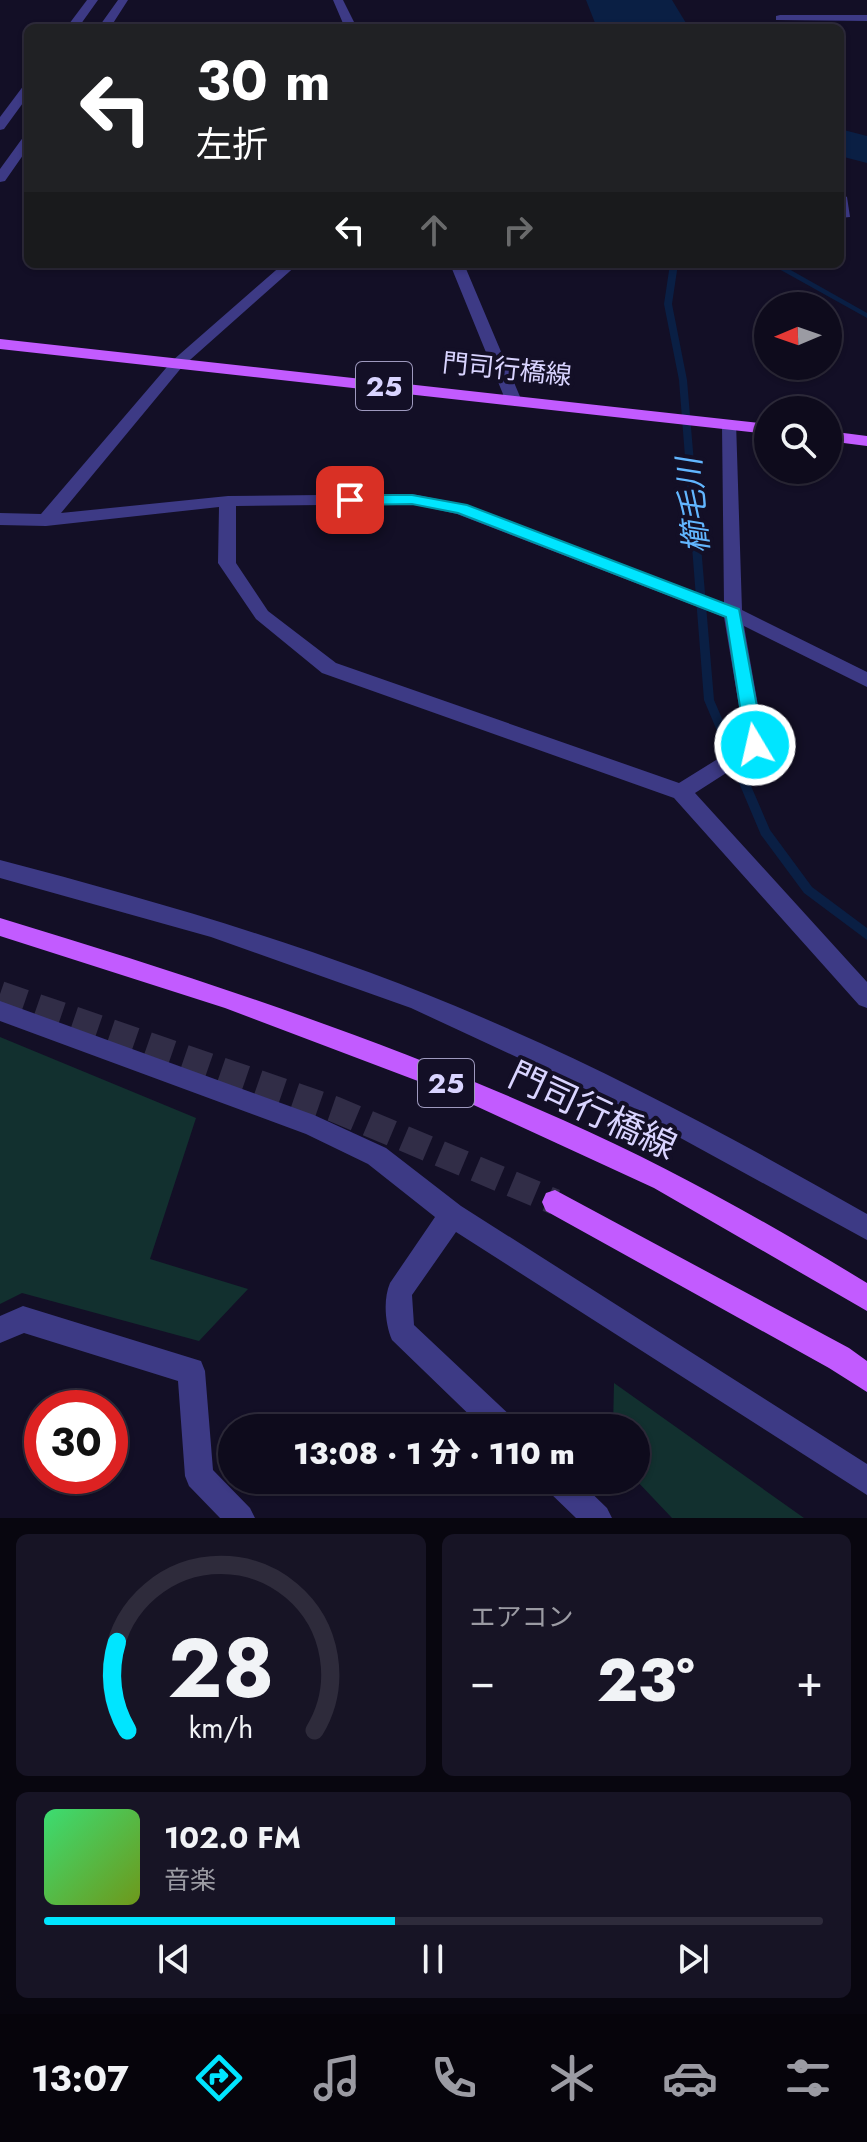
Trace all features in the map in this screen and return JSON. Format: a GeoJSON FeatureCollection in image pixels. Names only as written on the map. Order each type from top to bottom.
{"type":"FeatureCollection","features":[{"type":"Feature","properties":{"kind":"main road","name":"門司行橋線"},"geometry":{"type":"LineString","coordinates":[[0,344],[754,428]]}},
{"type":"Feature","properties":{"kind":"main road"},"geometry":{"type":"LineString","coordinates":[[842,438],[867,441]]}},
{"type":"Feature","properties":{"kind":"main road","name":"門司行橋線"},"geometry":{"type":"LineString","coordinates":[[0,927],[155,973],[316,1031],[549,1125],[780,1241],[867,1298]]}},
{"type":"Feature","properties":{"kind":"main road"},"geometry":{"type":"LineString","coordinates":[[555,1202],[839,1358],[867,1378]]}},
{"type":"Feature","properties":{"kind":"street"},"geometry":{"type":"LineString","coordinates":[[75,24],[93,0]]}},
{"type":"Feature","properties":{"kind":"street"},"geometry":{"type":"LineString","coordinates":[[107,24],[123,0]]}},
{"type":"Feature","properties":{"kind":"street"},"geometry":{"type":"LineString","coordinates":[[338,0],[349,24]]}},
{"type":"Feature","properties":{"kind":"street"},"geometry":{"type":"LineString","coordinates":[[782,0],[783,23],[867,18]]}},
{"type":"Feature","properties":{"kind":"street"},"geometry":{"type":"LineString","coordinates":[[0,126],[24,93]]}},
{"type":"Feature","properties":{"kind":"street"},"geometry":{"type":"LineString","coordinates":[[0,178],[24,145]]}},
{"type":"Feature","properties":{"kind":"street"},"geometry":{"type":"LineString","coordinates":[[46,520],[177,364],[286,268]]}},
{"type":"Feature","properties":{"kind":"street"},"geometry":{"type":"LineString","coordinates":[[459,268],[513,399]]}},
{"type":"Feature","properties":{"kind":"street"},"geometry":{"type":"LineString","coordinates":[[681,792],[755,745],[733,613],[730,425]]}},
{"type":"Feature","properties":{"kind":"street"},"geometry":{"type":"LineString","coordinates":[[0,519],[46,520],[228,501],[412,499],[461,509],[733,613],[867,680]]}},
{"type":"Feature","properties":{"kind":"street"},"geometry":{"type":"LineString","coordinates":[[228,501],[227,563],[262,615],[329,668],[681,792],[867,998]]}},
{"type":"Feature","properties":{"kind":"street"},"geometry":{"type":"LineString","coordinates":[[846,669],[867,660]]}},
{"type":"Feature","properties":{"kind":"street"},"geometry":{"type":"LineString","coordinates":[[0,869],[149,909],[411,998],[553,1060],[768,1172],[867,1228]]}},
{"type":"Feature","properties":{"kind":"street"},"geometry":{"type":"LineString","coordinates":[[0,1011],[314,1126],[377,1156],[452,1215],[867,1481]]}},
{"type":"Feature","properties":{"kind":"street"},"geometry":{"type":"LineString","coordinates":[[452,1215],[399,1292],[401,1331],[488,1414]]}},
{"type":"Feature","properties":{"kind":"street"},"geometry":{"type":"LineString","coordinates":[[0,1330],[23,1319],[191,1371],[199,1476],[240,1518]]}},
{"type":"Feature","properties":{"kind":"street"},"geometry":{"type":"LineString","coordinates":[[572,1494],[597,1518]]}},
{"type":"Feature","properties":{"kind":"green space"},"geometry":{"type":"Polygon","coordinates":[[[0,1037],[196,1118],[150,1259],[248,1289],[199,1341],[22,1293],[0,1304],[0,1037]]]}},
{"type":"Feature","properties":{"kind":"green space"},"geometry":{"type":"Polygon","coordinates":[[[614,1383],[804,1518],[672,1518],[649,1494],[650,1414],[613,1414],[614,1383]]]}},
{"type":"Feature","properties":{"kind":"water"},"geometry":{"type":"Polygon","coordinates":[[[586,0],[672,0],[687,24],[595,24],[586,0]]]}},
{"type":"Feature","properties":{"kind":"waterway"},"geometry":{"type":"LineString","coordinates":[[844,143],[867,150]]}},
{"type":"Feature","properties":{"kind":"waterway","name":"櫛毛川"},"geometry":{"type":"LineString","coordinates":[[673,268],[668,304],[683,380],[709,700],[765,832],[808,890],[867,935]]}},
{"type":"Feature","properties":{"kind":"waterway"},"geometry":{"type":"LineString","coordinates":[[781,268],[867,316]]}},
{"type":"Feature","properties":{"kind":"tunnel"},"geometry":{"type":"LineString","coordinates":[[0,994],[334,1109],[555,1202]]}},
{"type":"Feature","properties":{"kind":"route"},"geometry":{"type":"LineString","coordinates":[[350,500],[412,499],[461,509],[733,613],[755,745]]}}]}
